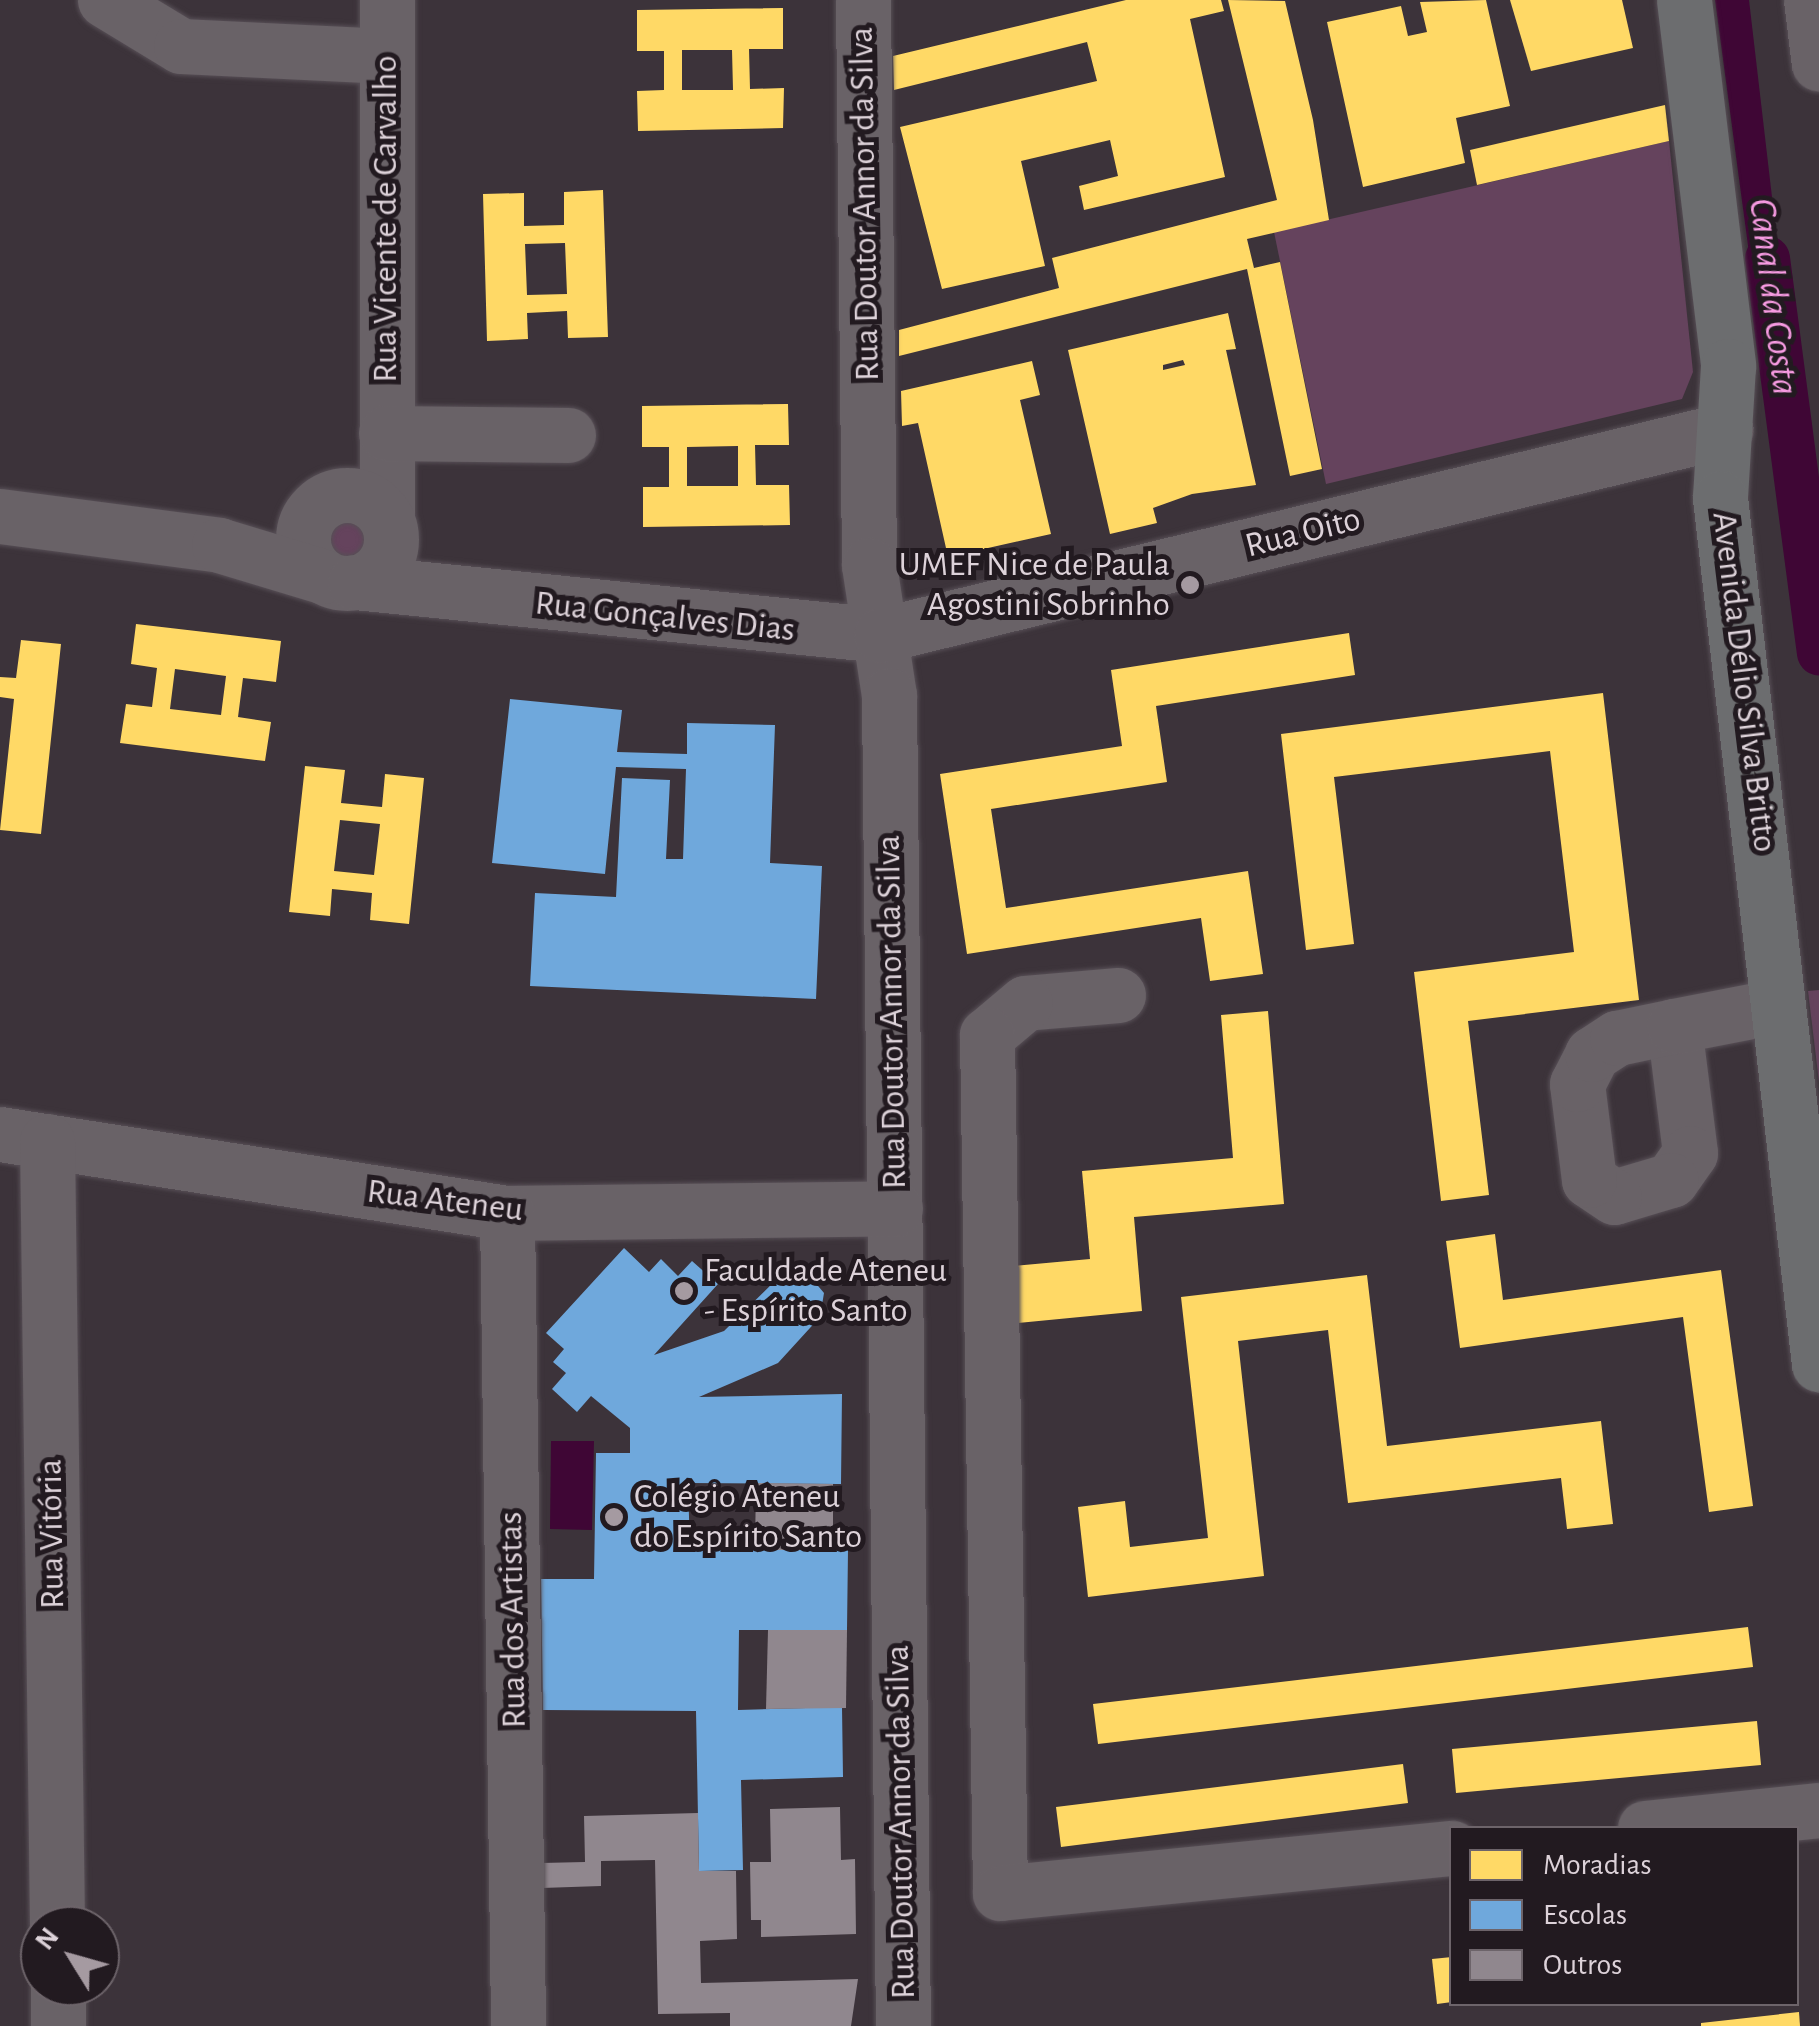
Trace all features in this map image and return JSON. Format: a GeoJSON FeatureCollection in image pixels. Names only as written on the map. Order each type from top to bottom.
{"type":"FeatureCollection","features":[{"type":"Feature","properties":{"kind":"main road","name":"Avenida Délio Silva Britto"},"geometry":{"type":"LineString","coordinates":[[1684,0],[1728,366],[1720,498],[1797,932],[1777,1006],[1819,1364]]}},
{"type":"Feature","properties":{"kind":"street"},"geometry":{"type":"LineString","coordinates":[[105,0],[181,46],[387,56]]}},
{"type":"Feature","properties":{"kind":"street","name":"Rua Vicente de Carvalho"},"geometry":{"type":"LineString","coordinates":[[386,0],[389,527]]}},
{"type":"Feature","properties":{"kind":"street","name":"Rua Doutor Annor da Silva"},"geometry":{"type":"LineString","coordinates":[[863,0],[869,565],[881,635],[895,1208],[903,2026]]}},
{"type":"Feature","properties":{"kind":"street"},"geometry":{"type":"LineString","coordinates":[[1811,0],[1819,64]]}},
{"type":"Feature","properties":{"kind":"street","name":"Rua Oito"},"geometry":{"type":"LineString","coordinates":[[881,635],[1726,430]]}},
{"type":"Feature","properties":{"kind":"street"},"geometry":{"type":"LineString","coordinates":[[389,527],[382,567],[338,579],[303,547],[324,504],[386,436],[568,435]]}},
{"type":"Feature","properties":{"kind":"street"},"geometry":{"type":"LineString","coordinates":[[324,504],[358,495],[448,596]]}},
{"type":"Feature","properties":{"kind":"street","name":"Rua Gonçalves Dias"},"geometry":{"type":"LineString","coordinates":[[219,545],[253,542],[324,504]]}},
{"type":"Feature","properties":{"kind":"street","name":"Rua Gonçalves Dias"},"geometry":{"type":"LineString","coordinates":[[0,516],[219,545],[338,579],[448,596],[881,635]]}},
{"type":"Feature","properties":{"kind":"street"},"geometry":{"type":"LineString","coordinates":[[1118,994],[1025,1003],[987,1035],[1000,1893],[1449,1848]]}},
{"type":"Feature","properties":{"kind":"street"},"geometry":{"type":"LineString","coordinates":[[1674,1026],[1777,1006]]}},
{"type":"Feature","properties":{"kind":"street","name":"Rua Ateneu"},"geometry":{"type":"LineString","coordinates":[[24,1137],[508,1213],[895,1208]]}},
{"type":"Feature","properties":{"kind":"street","name":"Rua Vitória"},"geometry":{"type":"LineString","coordinates":[[24,1137],[56,1906]]}},
{"type":"Feature","properties":{"kind":"street","name":"Rua dos Artistas"},"geometry":{"type":"LineString","coordinates":[[508,1213],[518,2026]]}},
{"type":"Feature","properties":{"kind":"street"},"geometry":{"type":"LineString","coordinates":[[1665,1826],[1819,1810]]}},
{"type":"Feature","properties":{"kind":"shaded area"},"geometry":{"type":"Polygon","coordinates":[[[1669,141],[1693,372],[1682,399],[1326,484],[1274,232],[1669,141]]]}},
{"type":"Feature","properties":{"kind":"shaded area"},"geometry":{"type":"Polygon","coordinates":[[[342,508],[360,516],[368,534],[360,552],[342,560],[324,552],[316,534],[324,516],[342,508]]]}},
{"type":"Feature","properties":{"kind":"shaded area"},"geometry":{"type":"Polygon","coordinates":[[[1819,990],[1819,1082],[1808,991],[1819,990]]]}},
{"type":"Feature","properties":{"kind":"water"},"geometry":{"type":"Polygon","coordinates":[[[1715,0],[1749,0],[1786,317],[1758,320],[1715,0]]]}},
{"type":"Feature","properties":{"kind":"water"},"geometry":{"type":"Polygon","coordinates":[[[551,1441],[594,1441],[592,1530],[550,1529],[551,1441]]]}},
{"type":"Feature","properties":{"kind":"building: Moradias"},"geometry":{"type":"Polygon","coordinates":[[[1126,0],[1221,0],[1224,11],[1190,19],[1225,177],[1084,210],[1079,186],[1118,176],[1110,140],[1021,161],[1045,266],[942,289],[900,127],[1097,81],[1087,42],[894,90],[893,56],[1126,0]]]}},
{"type":"Feature","properties":{"kind":"building: Moradias"},"geometry":{"type":"Polygon","coordinates":[[[1228,0],[1285,1],[1313,120],[1329,220],[1247,239],[1254,268],[1280,262],[1322,469],[1290,476],[1247,269],[899,356],[899,330],[1059,288],[1052,258],[1277,200],[1228,0]]]}},
{"type":"Feature","properties":{"kind":"building: Moradias"},"geometry":{"type":"Polygon","coordinates":[[[1486,0],[1510,106],[1456,118],[1465,163],[1363,187],[1327,22],[1401,6],[1408,36],[1427,32],[1420,2],[1486,0]]]}},
{"type":"Feature","properties":{"kind":"building: Moradias"},"geometry":{"type":"Polygon","coordinates":[[[1510,0],[1622,0],[1633,48],[1531,71],[1510,0]]]}},
{"type":"Feature","properties":{"kind":"building: Moradias"},"geometry":{"type":"Polygon","coordinates":[[[783,8],[783,49],[749,49],[750,89],[784,88],[783,128],[638,131],[637,91],[664,90],[664,51],[637,51],[637,10],[783,8]],[[682,50],[682,90],[733,90],[732,50],[682,50]]]}},
{"type":"Feature","properties":{"kind":"building: Moradias"},"geometry":{"type":"Polygon","coordinates":[[[1665,105],[1669,141],[1477,185],[1470,150],[1665,105]]]}},
{"type":"Feature","properties":{"kind":"building: Moradias"},"geometry":{"type":"Polygon","coordinates":[[[603,190],[608,337],[568,338],[567,311],[527,313],[528,339],[487,341],[483,194],[524,193],[524,226],[564,225],[564,192],[603,190]],[[565,243],[525,244],[527,295],[567,294],[565,243]]]}},
{"type":"Feature","properties":{"kind":"building: Moradias"},"geometry":{"type":"Polygon","coordinates":[[[1228,313],[1236,349],[1226,350],[1256,485],[1192,494],[1153,508],[1157,523],[1110,534],[1068,350],[1228,313]],[[1183,360],[1163,365],[1163,370],[1185,365],[1183,360]]]}},
{"type":"Feature","properties":{"kind":"building: Moradias"},"geometry":{"type":"Polygon","coordinates":[[[1032,361],[1040,395],[1020,400],[1051,534],[948,557],[918,423],[902,426],[901,391],[1032,361]]]}},
{"type":"Feature","properties":{"kind":"building: Moradias"},"geometry":{"type":"Polygon","coordinates":[[[788,404],[789,445],[755,445],[756,485],[789,485],[790,525],[643,527],[643,487],[669,487],[669,447],[642,447],[642,406],[788,404]],[[738,446],[687,447],[687,486],[738,486],[738,446]]]}},
{"type":"Feature","properties":{"kind":"building: Moradias"},"geometry":{"type":"Polygon","coordinates":[[[136,624],[281,641],[276,682],[243,678],[238,717],[271,722],[265,761],[120,743],[126,704],[152,707],[157,668],[131,664],[136,624]],[[175,669],[170,709],[221,715],[226,676],[175,669]]]}},
{"type":"Feature","properties":{"kind":"building: Moradias"},"geometry":{"type":"Polygon","coordinates":[[[1349,633],[1355,675],[1156,706],[1167,782],[991,809],[1006,908],[1248,871],[1263,974],[1210,981],[1201,918],[967,954],[940,774],[1122,746],[1111,670],[1349,633]]]}},
{"type":"Feature","properties":{"kind":"building: Moradias"},"geometry":{"type":"Polygon","coordinates":[[[21,640],[61,644],[41,834],[0,830],[14,699],[0,697],[0,677],[16,678],[21,640]]]}},
{"type":"Feature","properties":{"kind":"building: Moradias"},"geometry":{"type":"Polygon","coordinates":[[[1603,693],[1639,1000],[1468,1021],[1489,1195],[1441,1201],[1414,972],[1574,952],[1550,751],[1334,777],[1354,944],[1306,950],[1281,734],[1603,693]]]}},
{"type":"Feature","properties":{"kind":"building: Moradias"},"geometry":{"type":"Polygon","coordinates":[[[305,766],[345,770],[341,803],[382,807],[385,774],[424,778],[409,924],[370,920],[372,893],[332,889],[330,916],[289,912],[305,766]],[[340,820],[334,871],[374,875],[380,824],[340,820]]]}},
{"type":"Feature","properties":{"kind":"building: Moradias"},"geometry":{"type":"Polygon","coordinates":[[[1268,1011],[1284,1204],[1134,1217],[1142,1311],[1018,1323],[1013,1266],[1090,1259],[1082,1171],[1233,1158],[1221,1015],[1268,1011]]]}},
{"type":"Feature","properties":{"kind":"building: Moradias"},"geometry":{"type":"Polygon","coordinates":[[[1495,1234],[1503,1300],[1721,1270],[1753,1506],[1709,1512],[1683,1317],[1460,1348],[1446,1241],[1495,1234]]]}},
{"type":"Feature","properties":{"kind":"building: Moradias"},"geometry":{"type":"Polygon","coordinates":[[[1367,1275],[1387,1446],[1601,1421],[1613,1524],[1567,1529],[1561,1478],[1348,1503],[1328,1330],[1238,1341],[1264,1576],[1088,1597],[1078,1507],[1125,1501],[1130,1547],[1208,1538],[1181,1297],[1367,1275]]]}},
{"type":"Feature","properties":{"kind":"building: Moradias"},"geometry":{"type":"Polygon","coordinates":[[[1748,1627],[1753,1667],[1098,1744],[1093,1704],[1748,1627]]]}},
{"type":"Feature","properties":{"kind":"building: Moradias"},"geometry":{"type":"Polygon","coordinates":[[[1757,1721],[1761,1765],[1456,1793],[1452,1749],[1757,1721]]]}},
{"type":"Feature","properties":{"kind":"building: Moradias"},"geometry":{"type":"Polygon","coordinates":[[[1403,1764],[1408,1803],[1061,1847],[1056,1807],[1403,1764]]]}},
{"type":"Feature","properties":{"kind":"building: Moradias"},"geometry":{"type":"Polygon","coordinates":[[[1449,1957],[1449,2002],[1437,2004],[1432,1959],[1449,1957]]]}},
{"type":"Feature","properties":{"kind":"building: Moradias"},"geometry":{"type":"Polygon","coordinates":[[[1799,2012],[1800,2026],[1701,2026],[1701,2023],[1799,2012]]]}},
{"type":"Feature","properties":{"kind":"building: Escolas"},"geometry":{"type":"Polygon","coordinates":[[[510,699],[622,710],[617,752],[687,754],[687,723],[775,725],[770,863],[822,866],[816,999],[530,986],[535,893],[616,897],[622,778],[670,780],[666,859],[683,859],[686,769],[616,767],[605,874],[492,863],[510,699]]]}},
{"type":"Feature","properties":{"kind":"building: Escolas"},"geometry":{"type":"Polygon","coordinates":[[[624,1248],[649,1272],[661,1259],[678,1276],[692,1261],[718,1284],[654,1355],[724,1331],[784,1272],[808,1274],[824,1293],[820,1317],[778,1363],[699,1397],[842,1394],[841,1484],[688,1483],[690,1550],[848,1550],[847,1630],[739,1630],[738,1710],[842,1707],[843,1777],[741,1780],[743,1870],[699,1871],[696,1711],[543,1710],[541,1579],[594,1579],[596,1453],[630,1453],[630,1428],[591,1396],[577,1412],[552,1389],[566,1373],[553,1362],[564,1349],[546,1333],[624,1248]]]}},
{"type":"Feature","properties":{"kind":"building: Outros"},"geometry":{"type":"Polygon","coordinates":[[[756,1483],[833,1484],[833,1550],[755,1550],[756,1483]]]}},
{"type":"Feature","properties":{"kind":"building: Outros"},"geometry":{"type":"Polygon","coordinates":[[[768,1630],[847,1630],[846,1708],[766,1709],[768,1630]]]}},
{"type":"Feature","properties":{"kind":"building: Outros"},"geometry":{"type":"Polygon","coordinates":[[[840,1807],[841,1860],[855,1859],[856,1934],[761,1937],[761,1920],[751,1920],[750,1862],[771,1862],[770,1809],[840,1807]]]}},
{"type":"Feature","properties":{"kind":"building: Outros"},"geometry":{"type":"Polygon","coordinates":[[[698,1813],[699,1871],[736,1871],[737,1939],[700,1941],[701,1983],[858,1979],[851,2026],[730,2026],[730,2013],[658,2014],[655,1860],[601,1861],[601,1886],[542,1888],[541,1863],[585,1862],[584,1816],[698,1813]]]}},
{"type":"Feature","properties":{"kind":"waterway","name":"Canal da Costa"},"geometry":{"type":"LineString","coordinates":[[1767,258],[1819,653]]}},
{"type":"Feature","properties":{"kind":"place","name":"UMEF Nice de Paula Agostini Sobrinho"},"geometry":{"type":"Point","coordinates":[1190,585]}},
{"type":"Feature","properties":{"kind":"place","name":"Faculdade Ateneu - Espírito Santo"},"geometry":{"type":"Point","coordinates":[684,1291]}},
{"type":"Feature","properties":{"kind":"place","name":"Colégio Ateneu do Espírito Santo"},"geometry":{"type":"Point","coordinates":[614,1517]}}]}
